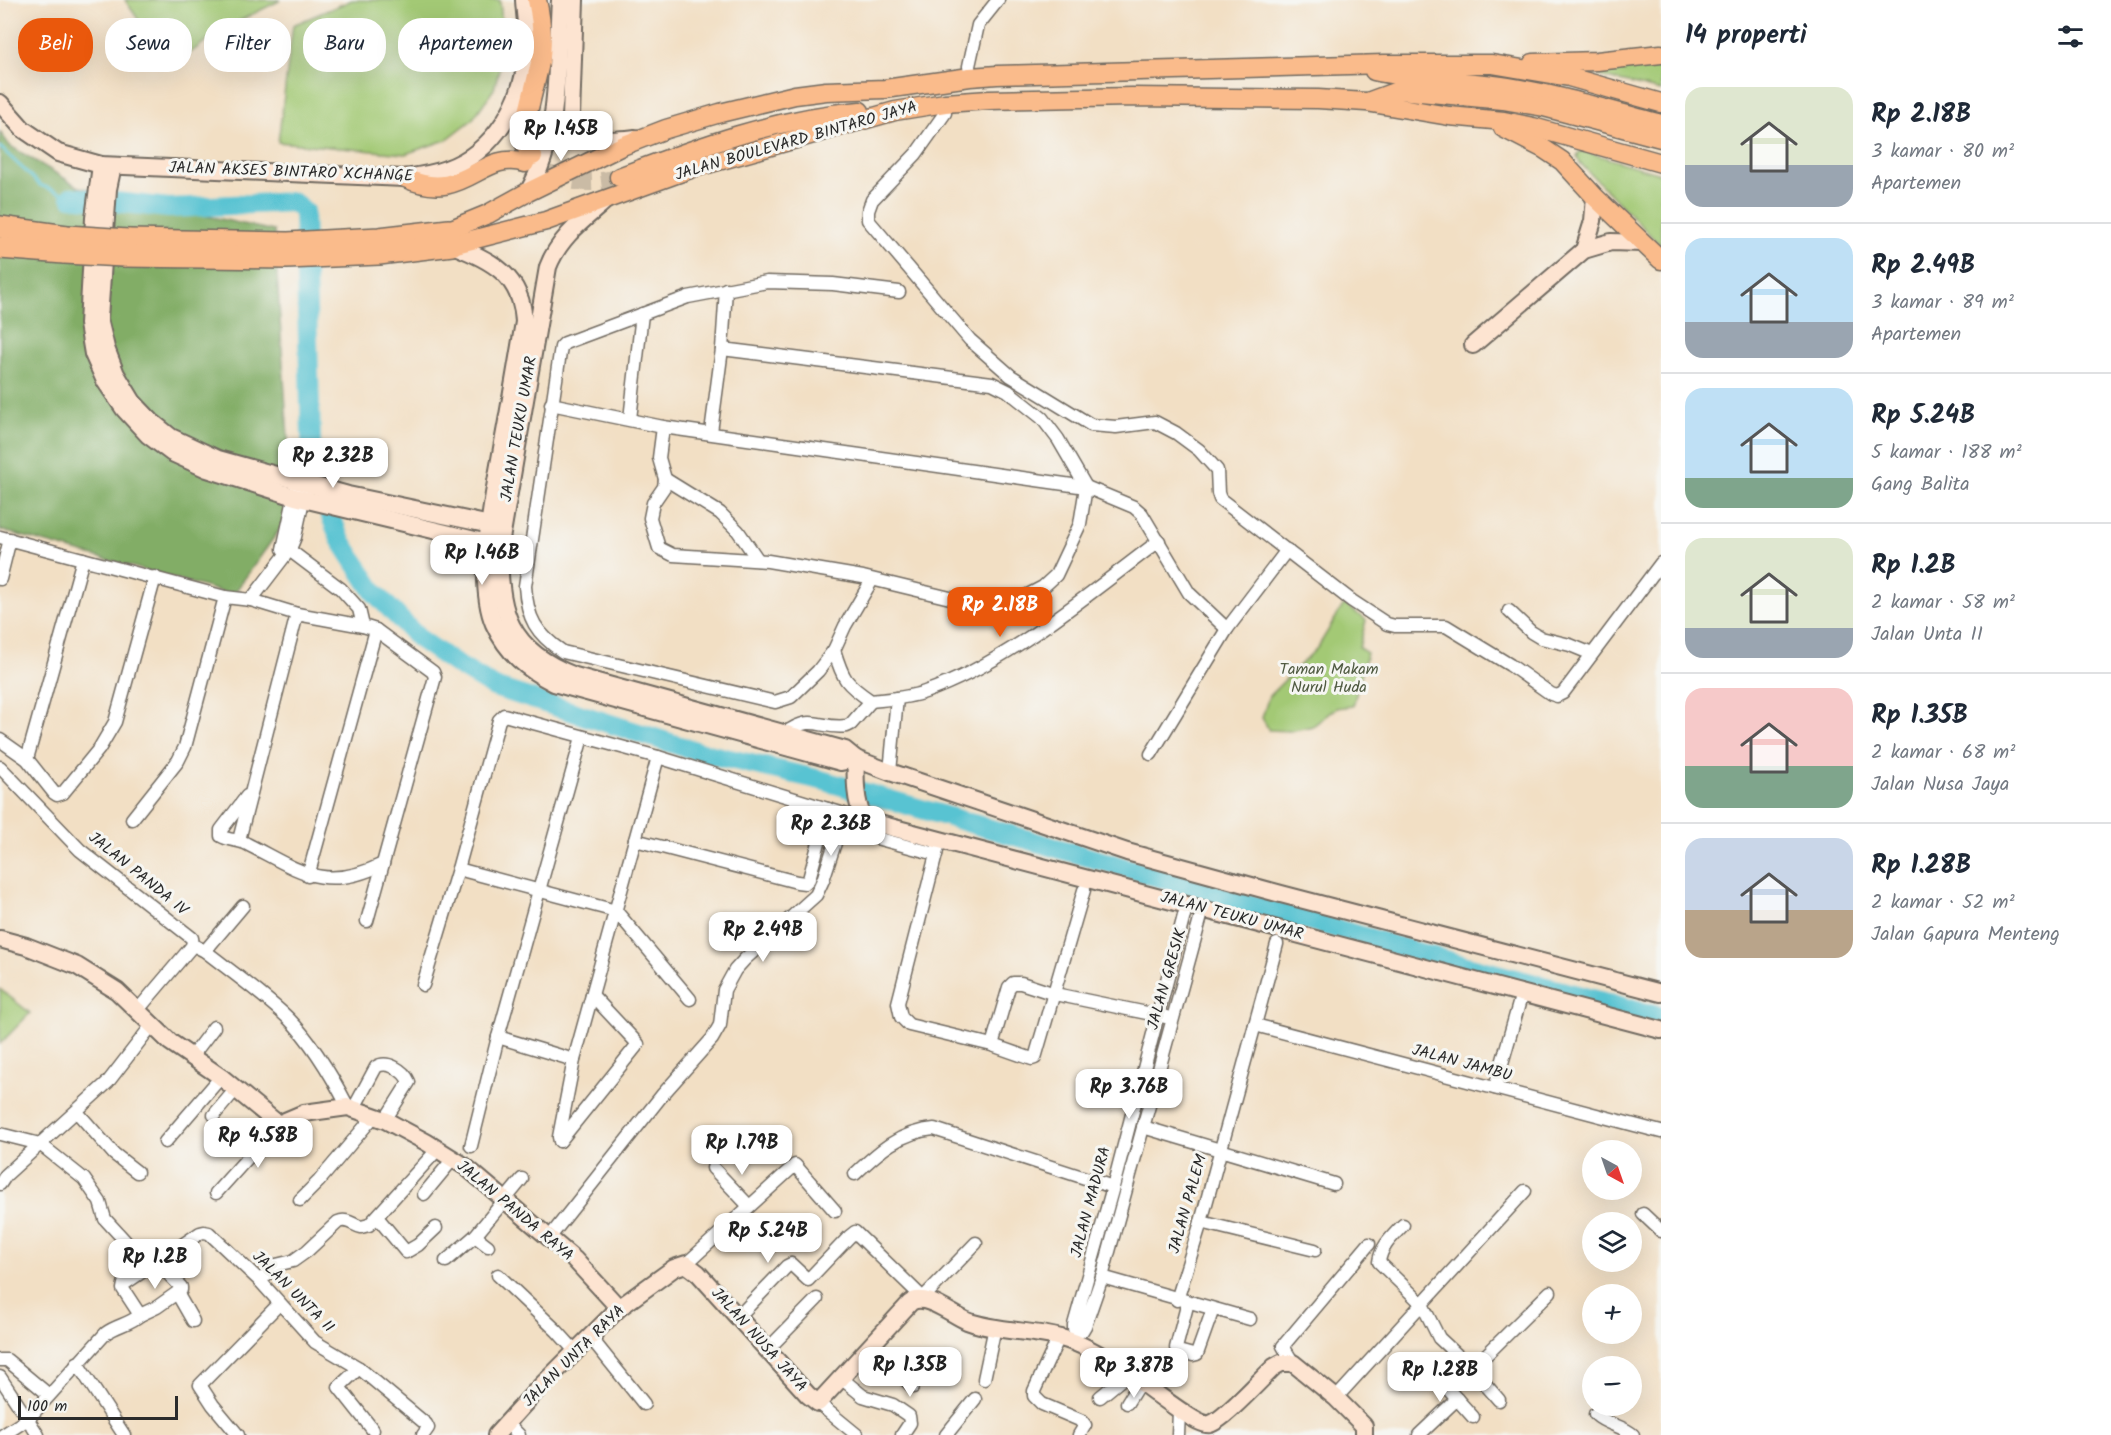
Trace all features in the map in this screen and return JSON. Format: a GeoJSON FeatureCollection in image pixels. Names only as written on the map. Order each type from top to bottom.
{"type":"FeatureCollection","features":[{"type":"Feature","properties":{"kind":"highway"},"geometry":{"type":"LineString","coordinates":[[0,227],[66,245]]}},
{"type":"Feature","properties":{"kind":"highway"},"geometry":{"type":"LineString","coordinates":[[0,248],[66,245],[287,251],[331,249],[379,254],[451,237]]}},
{"type":"Feature","properties":{"kind":"main road","name":"JALAN AKSES BINTARO XCHANGE"},"geometry":{"type":"LineString","coordinates":[[0,104],[23,129],[58,153],[107,166],[405,178],[437,172],[460,162],[492,137],[518,98],[524,77],[527,51],[524,0]]}},
{"type":"Feature","properties":{"kind":"main road"},"geometry":{"type":"LineString","coordinates":[[405,178],[422,185],[439,187],[459,182],[500,161],[529,159],[524,143],[524,132],[542,53],[537,0]]}},
{"type":"Feature","properties":{"kind":"main road"},"geometry":{"type":"LineString","coordinates":[[528,192],[547,149],[552,116],[560,0]]}},
{"type":"Feature","properties":{"kind":"main road"},"geometry":{"type":"LineString","coordinates":[[575,0],[571,117],[576,127],[597,139],[641,138]]}},
{"type":"Feature","properties":{"kind":"main road"},"geometry":{"type":"LineString","coordinates":[[1492,64],[1597,61],[1661,54]]}},
{"type":"Feature","properties":{"kind":"main road","name":"JALAN BOULEVARD BINTARO JAYA"},"geometry":{"type":"LineString","coordinates":[[451,237],[528,192],[641,138],[691,121],[775,99],[826,91],[885,89],[970,77],[1492,64],[1569,77],[1661,103]]}},
{"type":"Feature","properties":{"kind":"main road","name":"JALAN BOULEVARD BINTARO JAYA"},"geometry":{"type":"LineString","coordinates":[[1348,66],[1544,107],[1661,138]]}},
{"type":"Feature","properties":{"kind":"main road","name":"JALAN BOULEVARD BINTARO JAYA"},"geometry":{"type":"LineString","coordinates":[[1366,102],[1400,90],[1442,87],[1507,87],[1546,94],[1661,124]]}},
{"type":"Feature","properties":{"kind":"main road"},"geometry":{"type":"LineString","coordinates":[[885,89],[799,106],[744,121],[684,140],[618,171],[796,120],[858,111],[895,111]]}},
{"type":"Feature","properties":{"kind":"main road","name":"JALAN BOULEVARD BINTARO JAYA"},"geometry":{"type":"LineString","coordinates":[[451,237],[546,221],[690,169],[895,111],[945,103],[1132,97],[1318,99],[1366,102],[1482,120],[1504,121],[1656,161]]}},
{"type":"Feature","properties":{"kind":"main road"},"geometry":{"type":"LineString","coordinates":[[552,116],[562,123],[571,117]]}},
{"type":"Feature","properties":{"kind":"main road"},"geometry":{"type":"LineString","coordinates":[[1482,120],[1544,148],[1562,161],[1595,197],[1661,260]]}},
{"type":"Feature","properties":{"kind":"main road"},"geometry":{"type":"LineString","coordinates":[[107,166],[102,189],[88,324],[93,354],[105,381],[124,409],[148,435],[172,453],[207,469],[304,491],[493,544]]}},
{"type":"Feature","properties":{"kind":"main road"},"geometry":{"type":"LineString","coordinates":[[1584,250],[1593,220],[1595,197]]}},
{"type":"Feature","properties":{"kind":"main road","name":"JALAN TEUKU UMAR"},"geometry":{"type":"LineString","coordinates":[[605,200],[563,239],[554,251],[548,267],[493,544],[487,586],[493,621],[503,642],[518,660],[531,671],[554,683],[841,762],[856,759]]}},
{"type":"Feature","properties":{"kind":"main road","name":"JALAN TEUKU UMAR"},"geometry":{"type":"LineString","coordinates":[[451,237],[501,270],[514,285],[523,305],[524,322],[496,527]]}},
{"type":"Feature","properties":{"kind":"main road"},"geometry":{"type":"LineString","coordinates":[[1473,345],[1584,250],[1611,242],[1642,243]]}},
{"type":"Feature","properties":{"kind":"main road"},"geometry":{"type":"LineString","coordinates":[[349,503],[496,527]]}},
{"type":"Feature","properties":{"kind":"main road","name":"JALAN TEUKU UMAR"},"geometry":{"type":"LineString","coordinates":[[493,544],[499,585],[508,618],[525,645],[545,662],[575,676],[845,750],[856,759],[890,772],[1127,852],[1661,993]]}},
{"type":"Feature","properties":{"kind":"main road"},"geometry":{"type":"LineString","coordinates":[[856,759],[855,783],[859,820]]}},
{"type":"Feature","properties":{"kind":"main road","name":"JALAN TEUKU UMAR"},"geometry":{"type":"LineString","coordinates":[[859,820],[938,847],[1187,904],[1201,917],[1522,993],[1661,1030]]}},
{"type":"Feature","properties":{"kind":"main road"},"geometry":{"type":"LineString","coordinates":[[0,939],[26,946],[77,966],[117,991],[170,1042],[221,1077],[278,1124]]}},
{"type":"Feature","properties":{"kind":"main road","name":"JALAN PANDA RAYA"},"geometry":{"type":"LineString","coordinates":[[278,1124],[304,1113],[351,1107],[380,1118],[438,1149],[466,1167],[574,1259],[619,1308]]}},
{"type":"Feature","properties":{"kind":"main road","name":"JALAN UNTA RAYA"},"geometry":{"type":"LineString","coordinates":[[508,1431],[535,1392],[619,1308],[674,1268],[686,1264]]}},
{"type":"Feature","properties":{"kind":"main road","name":"JALAN NUSA JAYA"},"geometry":{"type":"LineString","coordinates":[[686,1264],[698,1273],[808,1395],[818,1402],[914,1299],[923,1298]]}},
{"type":"Feature","properties":{"kind":"main road"},"geometry":{"type":"LineString","coordinates":[[923,1298],[967,1321],[995,1328],[1059,1337],[1085,1348],[1121,1368],[1179,1411],[1208,1425],[1228,1411],[1274,1366],[1281,1363],[1293,1363],[1336,1398],[1364,1426],[1364,1435]]}},
{"type":"Feature","properties":{"kind":"street"},"geometry":{"type":"LineString","coordinates":[[970,77],[969,66],[978,25],[998,0]]}},
{"type":"Feature","properties":{"kind":"street"},"geometry":{"type":"LineString","coordinates":[[945,103],[945,113],[916,154],[872,200],[868,220],[970,340],[1011,376],[1091,425],[1116,427],[1155,422],[1176,433],[1199,450],[1217,470],[1220,499],[1352,601],[1387,624],[1446,626],[1510,664],[1557,696],[1563,693],[1661,563]]}},
{"type":"Feature","properties":{"kind":"street"},"geometry":{"type":"LineString","coordinates":[[872,579],[834,650],[818,671],[791,697],[775,702],[563,652],[546,641],[532,621],[526,606],[525,586],[551,404],[561,347],[565,343],[688,297],[767,282],[832,284],[898,292]]}},
{"type":"Feature","properties":{"kind":"street"},"geometry":{"type":"LineString","coordinates":[[711,432],[722,349],[726,289]]}},
{"type":"Feature","properties":{"kind":"street"},"geometry":{"type":"LineString","coordinates":[[630,419],[642,314]]}},
{"type":"Feature","properties":{"kind":"street"},"geometry":{"type":"LineString","coordinates":[[663,427],[659,458],[665,479],[664,487],[653,503],[650,518],[659,548],[674,555],[758,560],[872,579],[975,604],[1022,598],[1043,587],[1056,575],[1080,524],[1086,487],[1058,439],[1042,418],[1008,391],[992,382],[722,349]]}},
{"type":"Feature","properties":{"kind":"street"},"geometry":{"type":"LineString","coordinates":[[551,404],[663,427],[1086,487],[1134,507],[1148,520],[1190,593],[1227,629]]}},
{"type":"Feature","properties":{"kind":"street"},"geometry":{"type":"LineString","coordinates":[[665,479],[720,513],[738,531],[758,560]]}},
{"type":"Feature","properties":{"kind":"street"},"geometry":{"type":"LineString","coordinates":[[251,600],[295,537],[304,491]]}},
{"type":"Feature","properties":{"kind":"street"},"geometry":{"type":"LineString","coordinates":[[0,579],[5,538],[225,597],[251,600],[297,614],[376,630],[433,672],[435,677],[367,921]]}},
{"type":"Feature","properties":{"kind":"street"},"geometry":{"type":"LineString","coordinates":[[784,734],[796,725],[806,722],[847,726],[871,701],[924,693],[978,670],[1053,621],[1159,542]]}},
{"type":"Feature","properties":{"kind":"street"},"geometry":{"type":"LineString","coordinates":[[285,550],[341,589],[354,601],[363,616],[363,626]]}},
{"type":"Feature","properties":{"kind":"street"},"geometry":{"type":"LineString","coordinates":[[1151,754],[1227,629],[1287,550]]}},
{"type":"Feature","properties":{"kind":"street"},"geometry":{"type":"LineString","coordinates":[[27,759],[83,559]]}},
{"type":"Feature","properties":{"kind":"street"},"geometry":{"type":"LineString","coordinates":[[0,740],[27,759],[54,794],[63,793],[99,749],[115,722],[155,578]]}},
{"type":"Feature","properties":{"kind":"street"},"geometry":{"type":"LineString","coordinates":[[132,819],[178,760],[185,747],[225,597]]}},
{"type":"Feature","properties":{"kind":"street"},"geometry":{"type":"LineString","coordinates":[[1509,611],[1531,632],[1541,638],[1570,645],[1592,654]]}},
{"type":"Feature","properties":{"kind":"street"},"geometry":{"type":"LineString","coordinates":[[239,840],[297,614]]}},
{"type":"Feature","properties":{"kind":"street"},"geometry":{"type":"LineString","coordinates":[[308,876],[376,630]]}},
{"type":"Feature","properties":{"kind":"street"},"geometry":{"type":"LineString","coordinates":[[834,650],[842,675],[850,687],[871,701]]}},
{"type":"Feature","properties":{"kind":"street"},"geometry":{"type":"LineString","coordinates":[[890,772],[897,698]]}},
{"type":"Feature","properties":{"kind":"street"},"geometry":{"type":"LineString","coordinates":[[423,985],[499,720],[504,715],[658,758],[859,820],[836,840],[816,895],[735,970],[724,990],[720,1025],[712,1039],[663,1094],[549,1238]]}},
{"type":"Feature","properties":{"kind":"street"},"geometry":{"type":"LineString","coordinates":[[471,1146],[498,1037],[582,737]]}},
{"type":"Feature","properties":{"kind":"street"},"geometry":{"type":"LineString","coordinates":[[592,995],[638,1044],[560,1141],[574,1060],[592,995],[616,911],[658,758]]}},
{"type":"Feature","properties":{"kind":"street","name":"JALAN PANDA IV"},"geometry":{"type":"LineString","coordinates":[[0,767],[80,850],[192,938],[193,945]]}},
{"type":"Feature","properties":{"kind":"street"},"geometry":{"type":"LineString","coordinates":[[251,790],[220,833],[224,839],[239,840],[308,876],[345,878],[383,864]]}},
{"type":"Feature","properties":{"kind":"street"},"geometry":{"type":"LineString","coordinates":[[635,840],[805,883],[809,879],[828,809]]}},
{"type":"Feature","properties":{"kind":"street"},"geometry":{"type":"LineString","coordinates":[[938,847],[898,1003],[901,1017],[909,1025],[1035,1058],[1084,890]]}},
{"type":"Feature","properties":{"kind":"street"},"geometry":{"type":"LineString","coordinates":[[458,869],[616,911],[690,999]]}},
{"type":"Feature","properties":{"kind":"street","name":"JALAN MADURA"},"geometry":{"type":"LineString","coordinates":[[1078,1332],[1074,1329],[1074,1325],[1113,1187],[1187,904]]}},
{"type":"Feature","properties":{"kind":"street"},"geometry":{"type":"LineString","coordinates":[[205,951],[243,906]]}},
{"type":"Feature","properties":{"kind":"street","name":"JALAN GRESIK"},"geometry":{"type":"LineString","coordinates":[[1078,1332],[1082,1331],[1085,1326],[1102,1277],[1201,917]]}},
{"type":"Feature","properties":{"kind":"street","name":"JALAN PALEM"},"geometry":{"type":"LineString","coordinates":[[1213,1309],[1197,1354],[1178,1351],[1176,1348],[1183,1301],[1201,1222],[1277,944]]}},
{"type":"Feature","properties":{"kind":"street"},"geometry":{"type":"LineString","coordinates":[[137,1011],[193,945],[205,951],[288,1018],[351,1107],[376,1067],[381,1063],[388,1063],[406,1077],[409,1082],[380,1118],[300,1200]]}},
{"type":"Feature","properties":{"kind":"street"},"geometry":{"type":"LineString","coordinates":[[992,1045],[1011,984],[1021,983],[1055,994],[1173,1019]]}},
{"type":"Feature","properties":{"kind":"street"},"geometry":{"type":"LineString","coordinates":[[1495,1088],[1522,993]]}},
{"type":"Feature","properties":{"kind":"street"},"geometry":{"type":"LineString","coordinates":[[0,1184],[6,1175],[108,1082],[152,1025]]}},
{"type":"Feature","properties":{"kind":"street","name":"JALAN JAMBU"},"geometry":{"type":"LineString","coordinates":[[1255,1025],[1661,1132]]}},
{"type":"Feature","properties":{"kind":"street"},"geometry":{"type":"LineString","coordinates":[[192,1056],[214,1027]]}},
{"type":"Feature","properties":{"kind":"street"},"geometry":{"type":"LineString","coordinates":[[498,1037],[574,1060]]}},
{"type":"Feature","properties":{"kind":"street"},"geometry":{"type":"LineString","coordinates":[[165,1142],[221,1077]]}},
{"type":"Feature","properties":{"kind":"street"},"geometry":{"type":"LineString","coordinates":[[214,1115],[236,1089]]}},
{"type":"Feature","properties":{"kind":"street"},"geometry":{"type":"LineString","coordinates":[[77,1112],[114,1154],[137,1172]]}},
{"type":"Feature","properties":{"kind":"street"},"geometry":{"type":"LineString","coordinates":[[216,1193],[278,1124]]}},
{"type":"Feature","properties":{"kind":"street"},"geometry":{"type":"LineString","coordinates":[[1143,1127],[1334,1184]]}},
{"type":"Feature","properties":{"kind":"street"},"geometry":{"type":"LineString","coordinates":[[855,1174],[876,1154],[901,1137],[917,1130],[934,1129],[1113,1187]]}},
{"type":"Feature","properties":{"kind":"street"},"geometry":{"type":"LineString","coordinates":[[0,1134],[40,1144],[84,1179],[100,1202],[105,1219],[181,1287],[181,1290],[157,1307],[140,1315],[132,1322],[113,1328],[28,1419],[3,1435]]}},
{"type":"Feature","properties":{"kind":"street"},"geometry":{"type":"LineString","coordinates":[[260,1281],[276,1265],[293,1261],[307,1251],[338,1222],[343,1220],[365,1227],[377,1217],[438,1149]]}},
{"type":"Feature","properties":{"kind":"street"},"geometry":{"type":"LineString","coordinates":[[424,1194],[453,1159]]}},
{"type":"Feature","properties":{"kind":"street"},"geometry":{"type":"LineString","coordinates":[[686,1264],[795,1166],[835,1211]]}},
{"type":"Feature","properties":{"kind":"street"},"geometry":{"type":"LineString","coordinates":[[713,1168],[750,1206]]}},
{"type":"Feature","properties":{"kind":"street"},"geometry":{"type":"LineString","coordinates":[[446,1261],[475,1236],[522,1179]]}},
{"type":"Feature","properties":{"kind":"street"},"geometry":{"type":"LineString","coordinates":[[1336,1398],[1525,1191]]}},
{"type":"Feature","properties":{"kind":"street"},"geometry":{"type":"LineString","coordinates":[[1643,1214],[1661,1231]]}},
{"type":"Feature","properties":{"kind":"street"},"geometry":{"type":"LineString","coordinates":[[377,1217],[406,1252],[418,1245],[436,1228]]}},
{"type":"Feature","properties":{"kind":"street"},"geometry":{"type":"LineString","coordinates":[[1201,1222],[1315,1250]]}},
{"type":"Feature","properties":{"kind":"street"},"geometry":{"type":"LineString","coordinates":[[1403,1225],[1386,1244],[1380,1254],[1379,1262],[1422,1304],[1439,1338],[1472,1369],[1499,1400]]}},
{"type":"Feature","properties":{"kind":"street"},"geometry":{"type":"LineString","coordinates":[[738,1317],[790,1264],[808,1280],[855,1232],[923,1298],[976,1243]]}},
{"type":"Feature","properties":{"kind":"street","name":"JALAN UNTA II"},"geometry":{"type":"LineString","coordinates":[[140,1315],[123,1289],[124,1284],[200,1233],[209,1233],[260,1281],[315,1342],[359,1368],[426,1424],[428,1428],[423,1435]]}},
{"type":"Feature","properties":{"kind":"street"},"geometry":{"type":"LineString","coordinates":[[475,1236],[488,1246]]}},
{"type":"Feature","properties":{"kind":"street"},"geometry":{"type":"LineString","coordinates":[[1293,1363],[1283,1346],[1369,1244]]}},
{"type":"Feature","properties":{"kind":"street"},"geometry":{"type":"LineString","coordinates":[[498,1275],[576,1352]]}},
{"type":"Feature","properties":{"kind":"street"},"geometry":{"type":"LineString","coordinates":[[1102,1277],[1250,1319]]}},
{"type":"Feature","properties":{"kind":"street"},"geometry":{"type":"LineString","coordinates":[[1472,1369],[1550,1292]]}},
{"type":"Feature","properties":{"kind":"street"},"geometry":{"type":"LineString","coordinates":[[177,1293],[193,1321]]}},
{"type":"Feature","properties":{"kind":"street"},"geometry":{"type":"LineString","coordinates":[[768,1349],[817,1299]]}},
{"type":"Feature","properties":{"kind":"street"},"geometry":{"type":"LineString","coordinates":[[238,1435],[200,1385],[279,1304]]}},
{"type":"Feature","properties":{"kind":"street"},"geometry":{"type":"LineString","coordinates":[[984,1378],[995,1328]]}},
{"type":"Feature","properties":{"kind":"street"},"geometry":{"type":"LineString","coordinates":[[1059,1337],[1034,1390],[1034,1396],[1042,1404],[1082,1421],[1085,1425],[1079,1435]]}},
{"type":"Feature","properties":{"kind":"street"},"geometry":{"type":"LineString","coordinates":[[591,1338],[644,1404]]}},
{"type":"Feature","properties":{"kind":"street"},"geometry":{"type":"LineString","coordinates":[[870,1346],[913,1386]]}},
{"type":"Feature","properties":{"kind":"street"},"geometry":{"type":"LineString","coordinates":[[0,1360],[7,1360],[49,1395]]}},
{"type":"Feature","properties":{"kind":"street"},"geometry":{"type":"LineString","coordinates":[[77,1364],[124,1435]]}},
{"type":"Feature","properties":{"kind":"street"},"geometry":{"type":"LineString","coordinates":[[359,1368],[339,1387],[373,1430]]}},
{"type":"Feature","properties":{"kind":"street"},"geometry":{"type":"LineString","coordinates":[[1429,1368],[1473,1418]]}},
{"type":"Feature","properties":{"kind":"street"},"geometry":{"type":"LineString","coordinates":[[0,1377],[38,1435]]}},
{"type":"Feature","properties":{"kind":"street"},"geometry":{"type":"LineString","coordinates":[[841,1378],[863,1396],[893,1405],[909,1416],[910,1422],[902,1435]]}},
{"type":"Feature","properties":{"kind":"street"},"geometry":{"type":"LineString","coordinates":[[1100,1397],[1134,1378]]}},
{"type":"Feature","properties":{"kind":"street"},"geometry":{"type":"LineString","coordinates":[[1127,1403],[1134,1378]]}},
{"type":"Feature","properties":{"kind":"street"},"geometry":{"type":"LineString","coordinates":[[946,1435],[975,1399]]}},
{"type":"Feature","properties":{"kind":"street"},"geometry":{"type":"LineString","coordinates":[[1419,1435],[1457,1399]]}},
{"type":"Feature","properties":{"kind":"street"},"geometry":{"type":"LineString","coordinates":[[818,1402],[857,1435]]}},
{"type":"Feature","properties":{"kind":"street"},"geometry":{"type":"LineString","coordinates":[[1178,1435],[1179,1411]]}},
{"type":"Feature","properties":{"kind":"street"},"geometry":{"type":"LineString","coordinates":[[1597,1416],[1600,1420],[1629,1431],[1633,1435]]}},
{"type":"Feature","properties":{"kind":"green space"},"geometry":{"type":"Polygon","coordinates":[[[125,0],[281,0],[245,18],[204,18],[204,43],[192,52],[192,18],[137,18],[125,0]]]}},
{"type":"Feature","properties":{"kind":"green space"},"geometry":{"type":"Polygon","coordinates":[[[352,0],[500,0],[501,18],[398,18],[398,72],[498,72],[494,89],[472,120],[446,140],[405,154],[278,142],[287,72],[291,72],[293,25],[303,21],[303,72],[386,72],[386,18],[310,18],[352,0]]]}},
{"type":"Feature","properties":{"kind":"green space"},"geometry":{"type":"Polygon","coordinates":[[[1661,63],[1661,91],[1599,76],[1600,71],[1661,63]]]}},
{"type":"Feature","properties":{"kind":"green space"},"geometry":{"type":"Polygon","coordinates":[[[0,132],[10,146],[79,187],[274,231],[293,511],[233,595],[0,530],[0,132]]]}},
{"type":"Feature","properties":{"kind":"green space"},"geometry":{"type":"Polygon","coordinates":[[[1583,151],[1661,174],[1661,246],[1580,163],[1577,157],[1579,152],[1583,151]]]}},
{"type":"Feature","properties":{"kind":"green space","name":"Taman Makam Nurul Huda"},"geometry":{"type":"Polygon","coordinates":[[[1344,604],[1366,620],[1359,648],[1367,653],[1353,706],[1336,708],[1313,726],[1290,731],[1269,730],[1262,718],[1269,696],[1318,647],[1344,604]]]}},
{"type":"Feature","properties":{"kind":"green space"},"geometry":{"type":"Polygon","coordinates":[[[0,989],[30,1013],[0,1044],[0,989]]]}},
{"type":"Feature","properties":{"kind":"waterway"},"geometry":{"type":"LineString","coordinates":[[0,147],[40,185],[71,197]]}},
{"type":"Feature","properties":{"kind":"waterway"},"geometry":{"type":"LineString","coordinates":[[71,197],[169,208],[293,202],[304,211],[312,469],[340,539],[374,592],[418,638],[494,687],[699,752],[821,780],[1459,964],[1661,1017]]}},
{"type":"Feature","properties":{"kind":"tunnel"},"geometry":{"type":"LineString","coordinates":[[548,174],[583,182],[619,177]]}}]}
